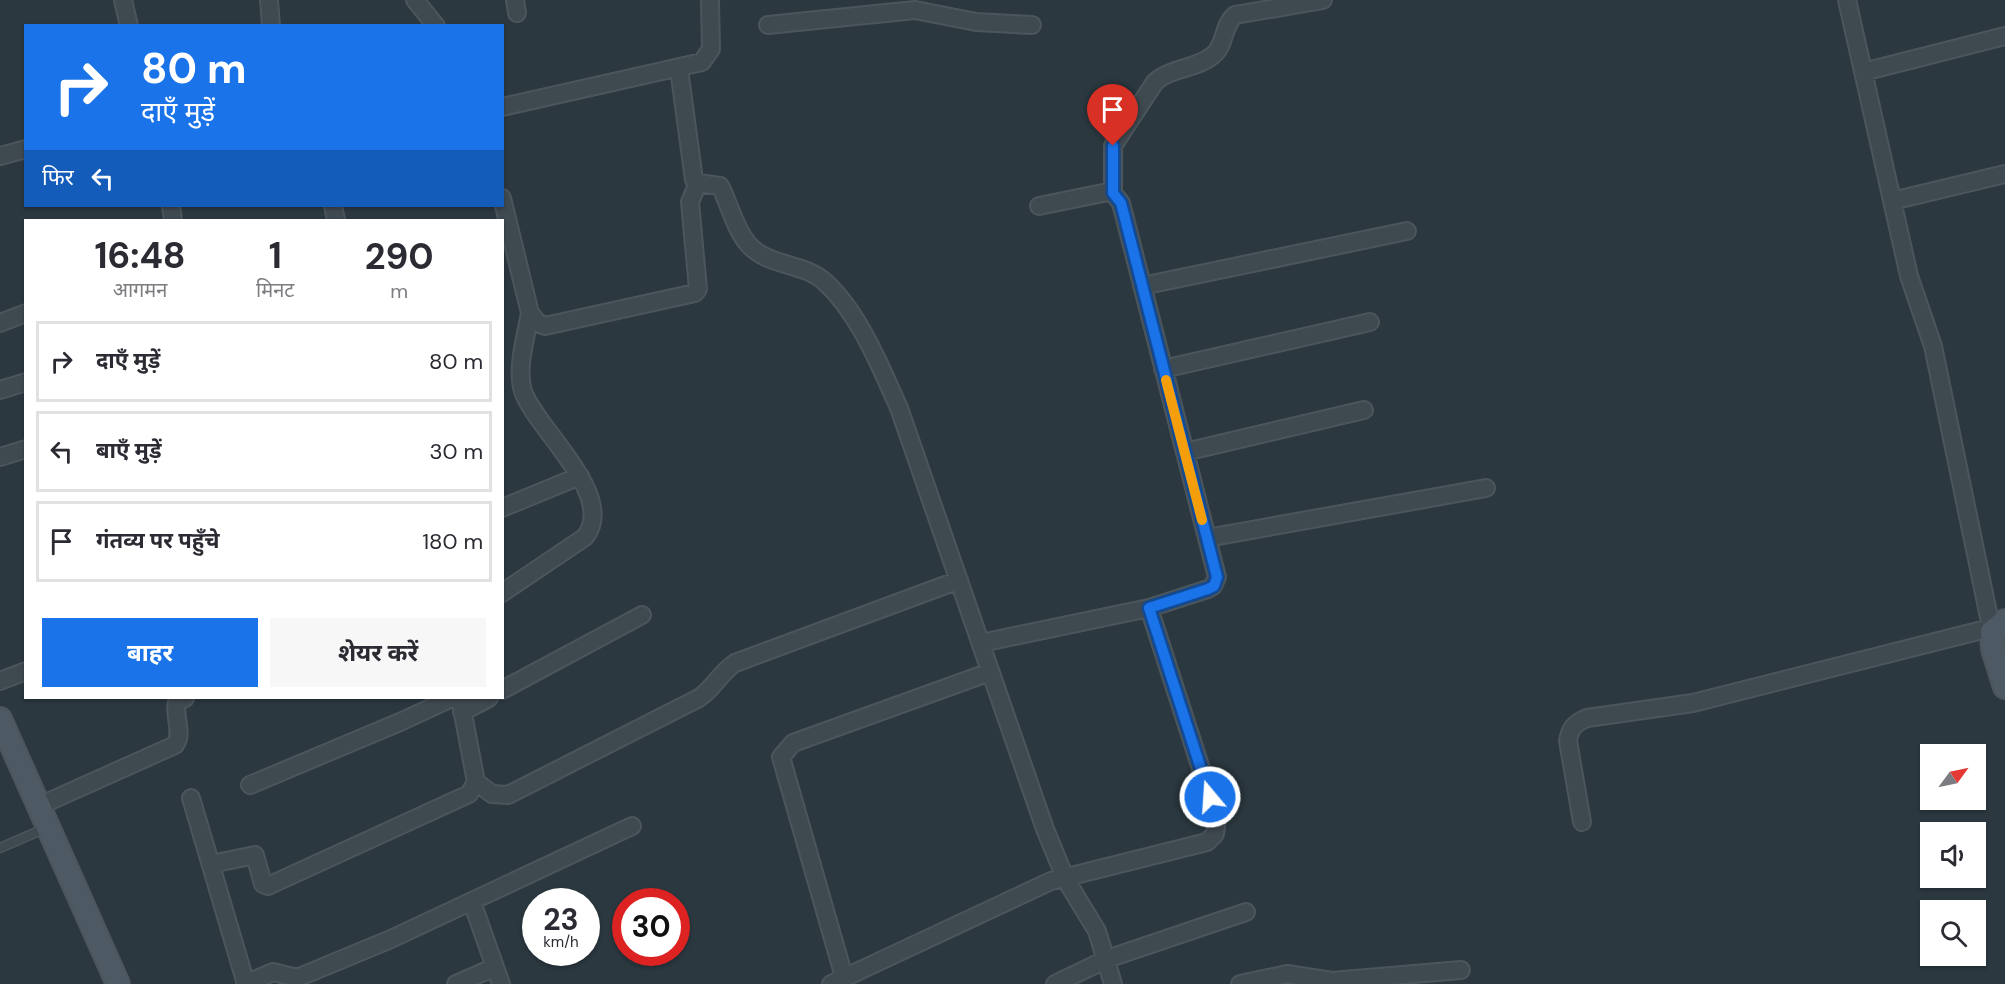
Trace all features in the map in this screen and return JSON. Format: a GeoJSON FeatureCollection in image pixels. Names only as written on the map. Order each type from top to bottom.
{"type":"FeatureCollection","features":[{"type":"Feature","properties":{"kind":"street"},"geometry":{"type":"LineString","coordinates":[[123,0],[129,24]]}},
{"type":"Feature","properties":{"kind":"street"},"geometry":{"type":"LineString","coordinates":[[269,0],[272,24]]}},
{"type":"Feature","properties":{"kind":"street"},"geometry":{"type":"LineString","coordinates":[[415,0],[434,24]]}},
{"type":"Feature","properties":{"kind":"street"},"geometry":{"type":"LineString","coordinates":[[504,107],[702,62],[711,49],[710,0]]}},
{"type":"Feature","properties":{"kind":"street"},"geometry":{"type":"LineString","coordinates":[[981,643],[1149,608],[1214,586],[1217,577],[1185,452],[1121,203],[1113,193],[1113,146],[1155,82],[1163,74],[1214,55],[1220,47],[1228,21],[1235,15],[1323,0]]}},
{"type":"Feature","properties":{"kind":"street"},"geometry":{"type":"LineString","coordinates":[[1846,0],[1912,285],[1933,346],[1996,627],[1993,649],[2005,687]]}},
{"type":"Feature","properties":{"kind":"street"},"geometry":{"type":"LineString","coordinates":[[768,25],[935,6],[976,22],[1032,25]]}},
{"type":"Feature","properties":{"kind":"street"},"geometry":{"type":"LineString","coordinates":[[1863,72],[2005,36]]}},
{"type":"Feature","properties":{"kind":"street"},"geometry":{"type":"LineString","coordinates":[[679,69],[693,176],[698,183],[720,186],[739,230],[749,244],[763,257],[816,275],[826,283],[868,341],[899,408],[1045,829],[1066,880],[1097,932],[1113,984]]}},
{"type":"Feature","properties":{"kind":"street"},"geometry":{"type":"LineString","coordinates":[[0,156],[24,150]]}},
{"type":"Feature","properties":{"kind":"street"},"geometry":{"type":"LineString","coordinates":[[1892,201],[2005,174]]}},
{"type":"Feature","properties":{"kind":"street"},"geometry":{"type":"LineString","coordinates":[[530,313],[544,326],[695,293],[698,289],[690,202],[698,183]]}},
{"type":"Feature","properties":{"kind":"street"},"geometry":{"type":"LineString","coordinates":[[1040,206],[1113,193]]}},
{"type":"Feature","properties":{"kind":"street"},"geometry":{"type":"LineString","coordinates":[[504,206],[530,313],[521,374],[524,391],[535,413],[580,476],[592,517],[592,529],[585,537],[504,591]]}},
{"type":"Feature","properties":{"kind":"street"},"geometry":{"type":"LineString","coordinates":[[1142,286],[1407,231]]}},
{"type":"Feature","properties":{"kind":"street"},"geometry":{"type":"LineString","coordinates":[[0,323],[24,313]]}},
{"type":"Feature","properties":{"kind":"street"},"geometry":{"type":"LineString","coordinates":[[1163,369],[1370,322]]}},
{"type":"Feature","properties":{"kind":"street"},"geometry":{"type":"LineString","coordinates":[[0,390],[24,383]]}},
{"type":"Feature","properties":{"kind":"street"},"geometry":{"type":"LineString","coordinates":[[1185,452],[1364,410]]}},
{"type":"Feature","properties":{"kind":"street"},"geometry":{"type":"LineString","coordinates":[[0,457],[24,450]]}},
{"type":"Feature","properties":{"kind":"street"},"geometry":{"type":"LineString","coordinates":[[504,507],[580,476]]}},
{"type":"Feature","properties":{"kind":"street"},"geometry":{"type":"LineString","coordinates":[[1207,538],[1486,488]]}},
{"type":"Feature","properties":{"kind":"street"},"geometry":{"type":"LineString","coordinates":[[476,782],[492,794],[508,795],[699,698],[713,686],[720,675],[735,663],[959,580]]}},
{"type":"Feature","properties":{"kind":"street"},"geometry":{"type":"LineString","coordinates":[[990,672],[793,743],[781,758],[838,980],[1051,881],[1066,880],[1207,842],[1215,834],[1218,825],[1149,608]]}},
{"type":"Feature","properties":{"kind":"street"},"geometry":{"type":"LineString","coordinates":[[504,689],[642,615]]}},
{"type":"Feature","properties":{"kind":"street"},"geometry":{"type":"LineString","coordinates":[[1582,822],[1568,741],[1569,731],[1576,722],[1587,718],[1694,703],[1996,627]]}},
{"type":"Feature","properties":{"kind":"street"},"geometry":{"type":"LineString","coordinates":[[0,681],[24,672]]}},
{"type":"Feature","properties":{"kind":"street"},"geometry":{"type":"LineString","coordinates":[[39,806],[175,745],[179,737],[177,702],[183,699]]}},
{"type":"Feature","properties":{"kind":"street"},"geometry":{"type":"LineString","coordinates":[[250,785],[450,699]]}},
{"type":"Feature","properties":{"kind":"street"},"geometry":{"type":"LineString","coordinates":[[211,864],[255,855],[263,884],[268,886],[327,857],[469,794],[476,782],[461,705],[485,699]]}},
{"type":"Feature","properties":{"kind":"street"},"geometry":{"type":"LineString","coordinates":[[1,725],[118,984]]}},
{"type":"Feature","properties":{"kind":"street"},"geometry":{"type":"LineString","coordinates":[[191,798],[246,984],[273,972],[297,978],[317,977],[632,826]]}},
{"type":"Feature","properties":{"kind":"street"},"geometry":{"type":"LineString","coordinates":[[472,902],[501,984]]}},
{"type":"Feature","properties":{"kind":"street"},"geometry":{"type":"LineString","coordinates":[[1055,984],[1107,959],[1246,912]]}},
{"type":"Feature","properties":{"kind":"street"},"geometry":{"type":"LineString","coordinates":[[456,984],[495,967]]}},
{"type":"Feature","properties":{"kind":"street"},"geometry":{"type":"LineString","coordinates":[[1240,984],[1287,974],[1308,981],[1332,981],[1461,970]]}},
{"type":"Feature","properties":{"kind":"lane"},"geometry":{"type":"LineString","coordinates":[[0,848],[48,827]]}},
{"type":"Feature","properties":{"kind":"slow traffic"},"geometry":{"type":"LineString","coordinates":[[1166,380],[1202,520]]}},
{"type":"Feature","properties":{"kind":"route"},"geometry":{"type":"LineString","coordinates":[[1113,146],[1113,193],[1121,203],[1217,577],[1214,586],[1208,589],[1149,608],[1210,797]]}}]}
